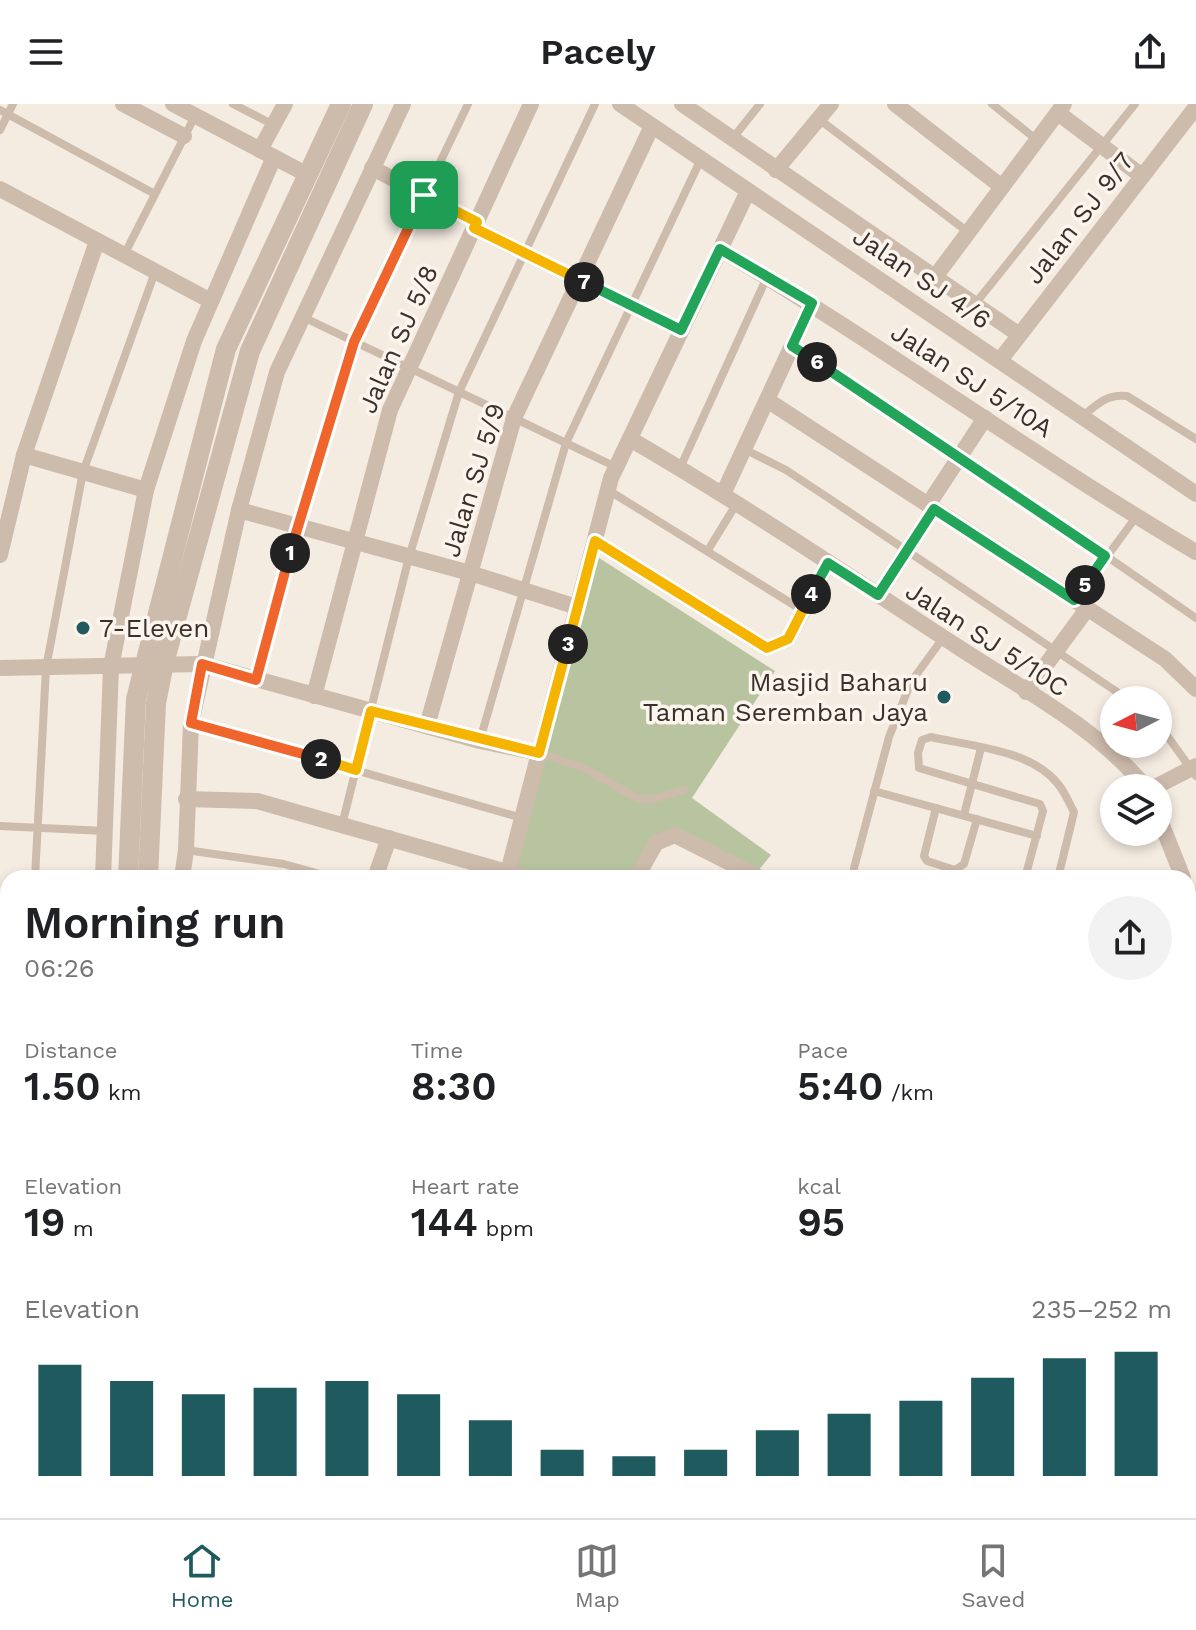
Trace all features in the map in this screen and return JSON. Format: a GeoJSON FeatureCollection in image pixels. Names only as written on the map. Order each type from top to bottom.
{"type":"FeatureCollection","features":[{"type":"Feature","properties":{"kind":"street"},"geometry":{"type":"LineString","coordinates":[[123,104],[184,136]]}},
{"type":"Feature","properties":{"kind":"street"},"geometry":{"type":"LineString","coordinates":[[173,104],[308,175]]}},
{"type":"Feature","properties":{"kind":"street"},"geometry":{"type":"LineString","coordinates":[[104,870],[111,667],[146,490],[194,341],[267,153],[272,124],[285,104]]}},
{"type":"Feature","properties":{"kind":"street"},"geometry":{"type":"LineString","coordinates":[[148,870],[156,703],[154,664],[226,349],[341,104]]}},
{"type":"Feature","properties":{"kind":"street"},"geometry":{"type":"LineString","coordinates":[[128,870],[136,699],[154,664],[250,351],[363,104]]}},
{"type":"Feature","properties":{"kind":"street"},"geometry":{"type":"LineString","coordinates":[[184,870],[191,723],[202,664],[239,510],[277,372],[403,104]]}},
{"type":"Feature","properties":{"kind":"street","name":"Jalan SJ 5/8"},"geometry":{"type":"LineString","coordinates":[[314,696],[390,410],[531,104]]}},
{"type":"Feature","properties":{"kind":"street","name":"Jalan SJ 4/6"},"geometry":{"type":"LineString","coordinates":[[620,104],[1084,415],[1196,494]]}},
{"type":"Feature","properties":{"kind":"street"},"geometry":{"type":"LineString","coordinates":[[682,104],[1018,334]]}},
{"type":"Feature","properties":{"kind":"street"},"geometry":{"type":"LineString","coordinates":[[776,170],[831,104]]}},
{"type":"Feature","properties":{"kind":"street"},"geometry":{"type":"LineString","coordinates":[[895,104],[1002,187]]}},
{"type":"Feature","properties":{"kind":"street","name":"Jalan SJ 9/7"},"geometry":{"type":"LineString","coordinates":[[1001,359],[1196,107]]}},
{"type":"Feature","properties":{"kind":"street"},"geometry":{"type":"LineString","coordinates":[[935,277],[1061,108],[1142,176]]}},
{"type":"Feature","properties":{"kind":"street","name":"Jalan SJ 5/9"},"geometry":{"type":"LineString","coordinates":[[427,726],[514,418],[652,126]]}},
{"type":"Feature","properties":{"kind":"street"},"geometry":{"type":"LineString","coordinates":[[372,168],[524,253],[681,330]]}},
{"type":"Feature","properties":{"kind":"street"},"geometry":{"type":"LineString","coordinates":[[0,189],[211,301]]}},
{"type":"Feature","properties":{"kind":"street"},"geometry":{"type":"LineString","coordinates":[[509,870],[616,467],[748,191]]}},
{"type":"Feature","properties":{"kind":"street"},"geometry":{"type":"LineString","coordinates":[[0,555],[24,455],[97,241]]}},
{"type":"Feature","properties":{"kind":"street","name":"Jalan SJ 5/10A"},"geometry":{"type":"LineString","coordinates":[[720,249],[812,303],[1136,517],[1196,552]]}},
{"type":"Feature","properties":{"kind":"street"},"geometry":{"type":"LineString","coordinates":[[730,498],[744,449],[812,303]]}},
{"type":"Feature","properties":{"kind":"street"},"geometry":{"type":"LineString","coordinates":[[767,400],[1165,659],[1196,689]]}},
{"type":"Feature","properties":{"kind":"street"},"geometry":{"type":"LineString","coordinates":[[878,595],[985,418]]}},
{"type":"Feature","properties":{"kind":"street","name":"Jalan SJ 5/10C"},"geometry":{"type":"LineString","coordinates":[[630,439],[730,498],[1026,692],[1121,757],[1135,774]]}},
{"type":"Feature","properties":{"kind":"street"},"geometry":{"type":"LineString","coordinates":[[24,455],[146,490]]}},
{"type":"Feature","properties":{"kind":"street"},"geometry":{"type":"LineString","coordinates":[[239,510],[470,573],[577,607]]}},
{"type":"Feature","properties":{"kind":"street"},"geometry":{"type":"LineString","coordinates":[[595,541],[767,648],[788,639],[828,563]]}},
{"type":"Feature","properties":{"kind":"street"},"geometry":{"type":"LineString","coordinates":[[1026,692],[1056,651],[1081,604]]}},
{"type":"Feature","properties":{"kind":"street"},"geometry":{"type":"LineString","coordinates":[[0,668],[202,664],[480,741],[539,753]]}},
{"type":"Feature","properties":{"kind":"street"},"geometry":{"type":"LineString","coordinates":[[1172,780],[1195,770]]}},
{"type":"Feature","properties":{"kind":"street"},"geometry":{"type":"LineString","coordinates":[[186,799],[257,801],[501,870]]}},
{"type":"Feature","properties":{"kind":"street"},"geometry":{"type":"LineString","coordinates":[[645,870],[656,843],[675,835],[744,870]]}},
{"type":"Feature","properties":{"kind":"street"},"geometry":{"type":"LineString","coordinates":[[378,870],[389,838]]}},
{"type":"Feature","properties":{"kind":"street"},"geometry":{"type":"LineString","coordinates":[[1170,846],[1180,870]]}},
{"type":"Feature","properties":{"kind":"lane"},"geometry":{"type":"LineString","coordinates":[[0,130],[4,112],[13,104]]}},
{"type":"Feature","properties":{"kind":"lane"},"geometry":{"type":"LineString","coordinates":[[233,104],[272,124]]}},
{"type":"Feature","properties":{"kind":"lane"},"geometry":{"type":"LineString","coordinates":[[256,680],[297,526],[354,342],[468,104]]}},
{"type":"Feature","properties":{"kind":"lane"},"geometry":{"type":"LineString","coordinates":[[342,825],[409,557],[459,392],[595,104]]}},
{"type":"Feature","properties":{"kind":"lane"},"geometry":{"type":"LineString","coordinates":[[733,138],[760,104]]}},
{"type":"Feature","properties":{"kind":"lane"},"geometry":{"type":"LineString","coordinates":[[992,104],[1037,140]]}},
{"type":"Feature","properties":{"kind":"lane"},"geometry":{"type":"LineString","coordinates":[[975,304],[1135,104]]}},
{"type":"Feature","properties":{"kind":"lane"},"geometry":{"type":"LineString","coordinates":[[4,112],[153,193]]}},
{"type":"Feature","properties":{"kind":"lane"},"geometry":{"type":"LineString","coordinates":[[124,255],[195,115]]}},
{"type":"Feature","properties":{"kind":"lane"},"geometry":{"type":"LineString","coordinates":[[820,120],[968,232]]}},
{"type":"Feature","properties":{"kind":"lane"},"geometry":{"type":"LineString","coordinates":[[480,741],[566,443],[701,159]]}},
{"type":"Feature","properties":{"kind":"lane"},"geometry":{"type":"LineString","coordinates":[[35,870],[46,668],[83,472],[155,272]]}},
{"type":"Feature","properties":{"kind":"lane"},"geometry":{"type":"LineString","coordinates":[[680,468],[767,277]]}},
{"type":"Feature","properties":{"kind":"lane"},"geometry":{"type":"LineString","coordinates":[[302,317],[616,467]]}},
{"type":"Feature","properties":{"kind":"lane"},"geometry":{"type":"LineString","coordinates":[[792,346],[960,455],[1196,618]]}},
{"type":"Feature","properties":{"kind":"lane"},"geometry":{"type":"LineString","coordinates":[[1084,415],[1104,399],[1114,395],[1127,396],[1196,439]]}},
{"type":"Feature","properties":{"kind":"lane"},"geometry":{"type":"LineString","coordinates":[[744,449],[786,470],[1108,686]]}},
{"type":"Feature","properties":{"kind":"lane"},"geometry":{"type":"LineString","coordinates":[[608,490],[802,610]]}},
{"type":"Feature","properties":{"kind":"lane"},"geometry":{"type":"LineString","coordinates":[[708,550],[730,498]]}},
{"type":"Feature","properties":{"kind":"lane"},"geometry":{"type":"LineString","coordinates":[[1081,604],[1105,556],[1136,517]]}},
{"type":"Feature","properties":{"kind":"lane"},"geometry":{"type":"LineString","coordinates":[[854,868],[889,737],[911,682],[943,638]]}},
{"type":"Feature","properties":{"kind":"lane"},"geometry":{"type":"LineString","coordinates":[[191,723],[522,818]]}},
{"type":"Feature","properties":{"kind":"lane"},"geometry":{"type":"LineString","coordinates":[[1027,870],[1043,811],[1040,804],[919,768],[918,753],[922,740],[931,737],[1031,763],[1057,782],[1074,812],[1060,870]]}},
{"type":"Feature","properties":{"kind":"lane"},"geometry":{"type":"LineString","coordinates":[[1172,741],[1195,770]]}},
{"type":"Feature","properties":{"kind":"lane"},"geometry":{"type":"LineString","coordinates":[[964,815],[981,748]]}},
{"type":"Feature","properties":{"kind":"lane"},"geometry":{"type":"LineString","coordinates":[[539,753],[584,768],[637,798],[649,800],[684,790]]}},
{"type":"Feature","properties":{"kind":"lane"},"geometry":{"type":"LineString","coordinates":[[874,791],[1037,836]]}},
{"type":"Feature","properties":{"kind":"lane"},"geometry":{"type":"LineString","coordinates":[[936,808],[924,856],[927,861],[955,870],[964,864],[977,819]]}},
{"type":"Feature","properties":{"kind":"lane"},"geometry":{"type":"LineString","coordinates":[[0,826],[106,831]]}},
{"type":"Feature","properties":{"kind":"lane"},"geometry":{"type":"LineString","coordinates":[[186,850],[305,870]]}},
{"type":"Feature","properties":{"kind":"green space"},"geometry":{"type":"Polygon","coordinates":[[[593,554],[775,671],[692,798],[771,855],[759,870],[676,832],[641,870],[511,870],[593,554]]]}},
{"type":"Feature","properties":{"kind":"place","name":"7-Eleven"},"geometry":{"type":"Point","coordinates":[83,628]}},
{"type":"Feature","properties":{"kind":"place","name":"Masjid Baharu Taman Seremban Jaya"},"geometry":{"type":"Point","coordinates":[944,697]}},
{"type":"Feature","properties":{"kind":"route"},"geometry":{"type":"LineString","coordinates":[[424,195],[477,222],[474,228],[681,330],[720,249],[812,303],[792,346],[960,455],[1105,556],[1074,600],[934,509],[878,595],[828,563],[788,639],[767,648],[595,541],[539,753],[480,741],[371,711],[356,770],[191,723],[202,664],[256,680],[297,526],[354,342],[424,195]]}}]}
